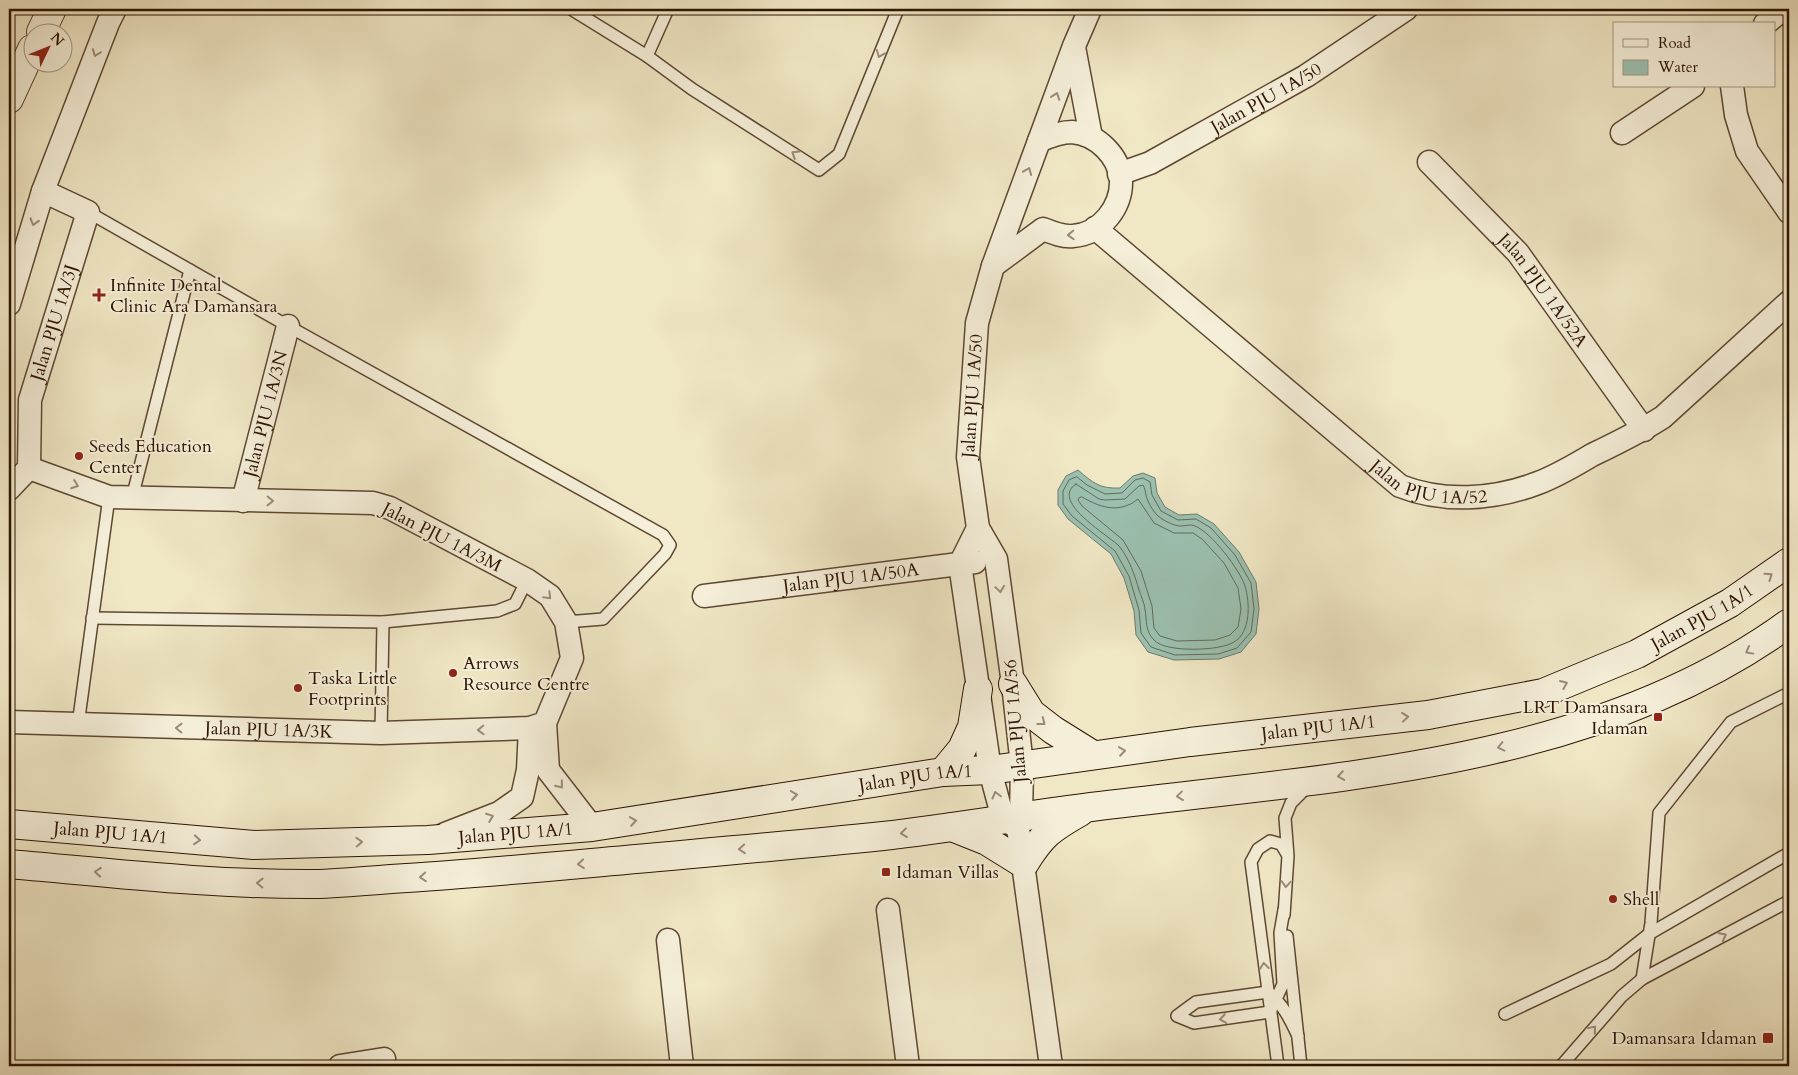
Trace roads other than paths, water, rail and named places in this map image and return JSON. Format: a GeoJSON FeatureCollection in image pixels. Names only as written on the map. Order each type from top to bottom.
{"type":"FeatureCollection","features":[{"type":"Feature","properties":{"kind":"main road"},"geometry":{"type":"LineString","coordinates":[[46,22],[52,9]]}},
{"type":"Feature","properties":{"kind":"main road"},"geometry":{"type":"LineString","coordinates":[[9,98],[22,70]]}},
{"type":"Feature","properties":{"kind":"main road","name":"Jalan PJU 1A/1"},"geometry":{"type":"LineString","coordinates":[[9,824],[254,845],[428,840],[592,828],[942,772],[990,770],[1190,742],[1428,715],[1543,693],[1637,654],[1730,603],[1789,562]]}},
{"type":"Feature","properties":{"kind":"main road","name":"Jalan PJU 1A/1"},"geometry":{"type":"LineString","coordinates":[[9,864],[217,882],[321,884],[471,874],[883,836],[1014,821],[1090,807],[1313,781],[1501,748],[1575,729],[1673,692],[1760,644],[1789,623]]}},
{"type":"Feature","properties":{"kind":"main road"},"geometry":{"type":"LineString","coordinates":[[1013,684],[1031,713],[1052,730],[1093,755]]}},
{"type":"Feature","properties":{"kind":"main road"},"geometry":{"type":"LineString","coordinates":[[942,772],[962,749],[972,727],[978,689]]}},
{"type":"Feature","properties":{"kind":"main road"},"geometry":{"type":"LineString","coordinates":[[952,827],[987,842],[1024,864],[1038,842],[1055,826],[1090,807]]}},
{"type":"Feature","properties":{"kind":"street"},"geometry":{"type":"LineString","coordinates":[[9,304],[43,191],[115,9]]}},
{"type":"Feature","properties":{"kind":"street","name":"Jalan PJU 1A/50"},"geometry":{"type":"LineString","coordinates":[[978,528],[968,456],[977,323],[992,266],[1074,46],[1090,9]]}},
{"type":"Feature","properties":{"kind":"street","name":"Jalan PJU 1A/50"},"geometry":{"type":"LineString","coordinates":[[1119,174],[1150,163],[1306,76],[1406,9]]}},
{"type":"Feature","properties":{"kind":"street"},"geometry":{"type":"LineString","coordinates":[[1767,22],[1782,9]]}},
{"type":"Feature","properties":{"kind":"street"},"geometry":{"type":"LineString","coordinates":[[1074,46],[1091,137]]}},
{"type":"Feature","properties":{"kind":"street"},"geometry":{"type":"LineString","coordinates":[[1622,133],[1690,88]]}},
{"type":"Feature","properties":{"kind":"street"},"geometry":{"type":"LineString","coordinates":[[1732,88],[1736,115],[1747,151],[1789,212]]}},
{"type":"Feature","properties":{"kind":"street"},"geometry":{"type":"LineString","coordinates":[[1019,193],[1022,205],[1030,218],[1043,229],[1058,235],[1074,236],[1103,224],[1113,212],[1119,197],[1121,179],[1116,162],[1105,147],[1091,137],[1073,132],[1056,134],[1039,141]]}},
{"type":"Feature","properties":{"kind":"street","name":"Jalan PJU 1A/52A"},"geometry":{"type":"LineString","coordinates":[[1429,162],[1518,253],[1644,430]]}},
{"type":"Feature","properties":{"kind":"street"},"geometry":{"type":"LineString","coordinates":[[43,191],[88,212]]}},
{"type":"Feature","properties":{"kind":"street","name":"Jalan PJU 1A/3J"},"geometry":{"type":"LineString","coordinates":[[29,468],[30,400],[88,212]]}},
{"type":"Feature","properties":{"kind":"street","name":"Jalan PJU 1A/52"},"geometry":{"type":"LineString","coordinates":[[1095,228],[1400,486],[1416,492],[1453,498],[1495,494],[1539,482],[1644,430],[1663,417],[1789,302]]}},
{"type":"Feature","properties":{"kind":"street"},"geometry":{"type":"LineString","coordinates":[[992,266],[1043,229]]}},
{"type":"Feature","properties":{"kind":"street","name":"Jalan PJU 1A/3N"},"geometry":{"type":"LineString","coordinates":[[243,501],[288,326]]}},
{"type":"Feature","properties":{"kind":"street"},"geometry":{"type":"LineString","coordinates":[[9,489],[29,468]]}},
{"type":"Feature","properties":{"kind":"street","name":"Jalan PJU 1A/3M"},"geometry":{"type":"LineString","coordinates":[[29,468],[108,497],[373,502],[390,508],[527,580],[550,596],[566,622],[572,658],[537,726]]}},
{"type":"Feature","properties":{"kind":"street"},"geometry":{"type":"LineString","coordinates":[[960,564],[978,528]]}},
{"type":"Feature","properties":{"kind":"street","name":"Jalan PJU 1A/56"},"geometry":{"type":"LineString","coordinates":[[978,528],[996,558],[1013,684],[1022,766],[1014,821]]}},
{"type":"Feature","properties":{"kind":"street","name":"Jalan PJU 1A/50A"},"geometry":{"type":"LineString","coordinates":[[704,596],[996,558]]}},
{"type":"Feature","properties":{"kind":"street","name":"Jalan PJU 1A/56"},"geometry":{"type":"LineString","coordinates":[[960,564],[990,770],[1014,821]]}},
{"type":"Feature","properties":{"kind":"street","name":"Jalan PJU 1A/3K"},"geometry":{"type":"LineString","coordinates":[[9,722],[381,733],[537,726]]}},
{"type":"Feature","properties":{"kind":"street"},"geometry":{"type":"LineString","coordinates":[[537,726],[548,770],[592,828]]}},
{"type":"Feature","properties":{"kind":"street"},"geometry":{"type":"LineString","coordinates":[[428,840],[499,813],[522,797],[537,726]]}},
{"type":"Feature","properties":{"kind":"street"},"geometry":{"type":"LineString","coordinates":[[1014,821],[1024,864],[1051,1066]]}},
{"type":"Feature","properties":{"kind":"street"},"geometry":{"type":"LineString","coordinates":[[888,910],[908,1066]]}},
{"type":"Feature","properties":{"kind":"street"},"geometry":{"type":"LineString","coordinates":[[668,940],[682,1066]]}},
{"type":"Feature","properties":{"kind":"street"},"geometry":{"type":"LineString","coordinates":[[340,1066],[384,1059]]}},
{"type":"Feature","properties":{"kind":"lane"},"geometry":{"type":"LineString","coordinates":[[571,9],[647,56],[692,89],[819,170],[839,154],[898,9]]}},
{"type":"Feature","properties":{"kind":"lane"},"geometry":{"type":"LineString","coordinates":[[647,56],[668,9]]}},
{"type":"Feature","properties":{"kind":"lane"},"geometry":{"type":"LineString","coordinates":[[88,212],[663,535],[670,546],[665,554],[603,619],[566,622]]}},
{"type":"Feature","properties":{"kind":"lane"},"geometry":{"type":"LineString","coordinates":[[132,498],[190,270]]}},
{"type":"Feature","properties":{"kind":"lane"},"geometry":{"type":"LineString","coordinates":[[78,725],[108,497]]}},
{"type":"Feature","properties":{"kind":"lane"},"geometry":{"type":"LineString","coordinates":[[92,618],[383,622],[497,611],[515,604],[527,580]]}},
{"type":"Feature","properties":{"kind":"lane"},"geometry":{"type":"LineString","coordinates":[[381,733],[383,622]]}},
{"type":"Feature","properties":{"kind":"lane"},"geometry":{"type":"LineString","coordinates":[[1642,979],[1649,934],[1658,813],[1731,722],[1789,693]]}},
{"type":"Feature","properties":{"kind":"lane"},"geometry":{"type":"LineString","coordinates":[[1270,1012],[1283,984],[1280,933],[1284,910],[1288,856],[1285,818],[1290,803],[1313,781]]}},
{"type":"Feature","properties":{"kind":"lane"},"geometry":{"type":"LineString","coordinates":[[1278,1066],[1251,862],[1258,849],[1270,841],[1281,844],[1288,856]]}},
{"type":"Feature","properties":{"kind":"lane"},"geometry":{"type":"LineString","coordinates":[[1505,1014],[1612,964],[1649,934],[1789,853]]}},
{"type":"Feature","properties":{"kind":"lane"},"geometry":{"type":"LineString","coordinates":[[1561,1066],[1622,996],[1642,979],[1789,901]]}},
{"type":"Feature","properties":{"kind":"lane"},"geometry":{"type":"LineString","coordinates":[[1284,910],[1301,1066]]}},
{"type":"Feature","properties":{"kind":"lane"},"geometry":{"type":"LineString","coordinates":[[1270,1012],[1194,1023],[1177,1016],[1196,1002],[1268,992],[1277,999],[1288,1013],[1298,1036]]}},
{"type":"Feature","properties":{"kind":"water"},"geometry":{"type":"Polygon","coordinates":[[[1078,470],[1097,484],[1113,488],[1120,488],[1133,476],[1143,473],[1155,478],[1157,493],[1165,507],[1179,515],[1197,514],[1214,524],[1239,552],[1256,582],[1259,609],[1256,634],[1241,652],[1219,659],[1174,660],[1148,652],[1136,635],[1134,611],[1124,578],[1111,554],[1068,519],[1058,505],[1058,490],[1066,476],[1078,470]]]}},
{"type":"Feature","properties":{"kind":"place","name":"Infinite Dental Clinic Ara Damansara"},"geometry":{"type":"Point","coordinates":[99,295]}},
{"type":"Feature","properties":{"kind":"place","name":"Seeds Education Center"},"geometry":{"type":"Point","coordinates":[79,456]}},
{"type":"Feature","properties":{"kind":"place","name":"Arrows Resource Centre"},"geometry":{"type":"Point","coordinates":[453,673]}},
{"type":"Feature","properties":{"kind":"place","name":"Taska Little Footprints"},"geometry":{"type":"Point","coordinates":[298,688]}},
{"type":"Feature","properties":{"kind":"place","name":"LRT Damansara Idaman"},"geometry":{"type":"Point","coordinates":[1658,717]}},
{"type":"Feature","properties":{"kind":"place","name":"Idaman Villas"},"geometry":{"type":"Point","coordinates":[886,872]}},
{"type":"Feature","properties":{"kind":"place","name":"Shell"},"geometry":{"type":"Point","coordinates":[1613,899]}},
{"type":"Feature","properties":{"kind":"place","name":"Damansara Idaman"},"geometry":{"type":"Point","coordinates":[1768,1038]}}]}
